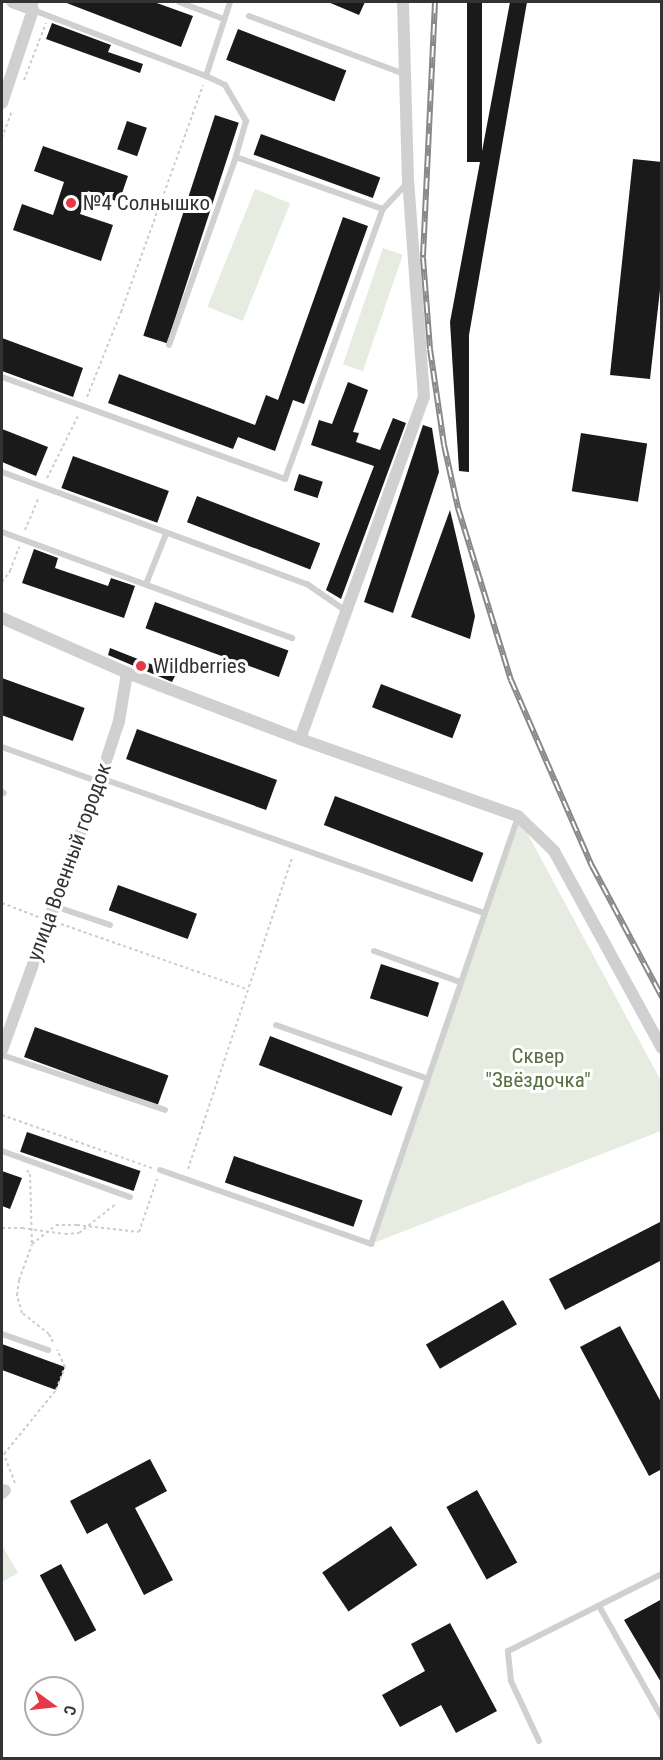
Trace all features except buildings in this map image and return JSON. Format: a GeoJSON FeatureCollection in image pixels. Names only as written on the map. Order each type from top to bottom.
{"type":"FeatureCollection","features":[{"type":"Feature","properties":{"kind":"street"},"geometry":{"type":"LineString","coordinates":[[2,103],[34,6],[12,2]]}},
{"type":"Feature","properties":{"kind":"street"},"geometry":{"type":"LineString","coordinates":[[300,738],[424,398],[408,181],[403,2]]}},
{"type":"Feature","properties":{"kind":"street"},"geometry":{"type":"LineString","coordinates":[[2,618],[127,673],[518,816],[554,851],[662,1048]]}},
{"type":"Feature","properties":{"kind":"street","name":"улица Военный городок"},"geometry":{"type":"LineString","coordinates":[[2,1050],[99,782],[119,721],[127,673]]}},
{"type":"Feature","properties":{"kind":"lane"},"geometry":{"type":"LineString","coordinates":[[179,2],[224,19]]}},
{"type":"Feature","properties":{"kind":"lane"},"geometry":{"type":"LineString","coordinates":[[206,76],[230,2]]}},
{"type":"Feature","properties":{"kind":"lane"},"geometry":{"type":"LineString","coordinates":[[34,6],[49,16],[225,85],[246,121],[236,157],[169,345]]}},
{"type":"Feature","properties":{"kind":"lane"},"geometry":{"type":"LineString","coordinates":[[249,16],[405,74]]}},
{"type":"Feature","properties":{"kind":"lane"},"geometry":{"type":"LineString","coordinates":[[236,157],[383,209]]}},
{"type":"Feature","properties":{"kind":"lane"},"geometry":{"type":"LineString","coordinates":[[2,377],[285,479],[383,209],[408,181]]}},
{"type":"Feature","properties":{"kind":"lane"},"geometry":{"type":"LineString","coordinates":[[2,472],[307,584],[346,611]]}},
{"type":"Feature","properties":{"kind":"lane"},"geometry":{"type":"LineString","coordinates":[[2,532],[292,638]]}},
{"type":"Feature","properties":{"kind":"lane"},"geometry":{"type":"LineString","coordinates":[[146,584],[166,534]]}},
{"type":"Feature","properties":{"kind":"lane"},"geometry":{"type":"LineString","coordinates":[[2,747],[99,782],[109,781],[483,913]]}},
{"type":"Feature","properties":{"kind":"lane"},"geometry":{"type":"LineString","coordinates":[[160,1170],[371,1244],[426,1078],[518,816]]}},
{"type":"Feature","properties":{"kind":"lane"},"geometry":{"type":"LineString","coordinates":[[54,906],[110,925]]}},
{"type":"Feature","properties":{"kind":"lane"},"geometry":{"type":"LineString","coordinates":[[374,951],[460,982]]}},
{"type":"Feature","properties":{"kind":"lane"},"geometry":{"type":"LineString","coordinates":[[276,1025],[426,1078]]}},
{"type":"Feature","properties":{"kind":"lane"},"geometry":{"type":"LineString","coordinates":[[2,1055],[165,1110]]}},
{"type":"Feature","properties":{"kind":"lane"},"geometry":{"type":"LineString","coordinates":[[2,1151],[18,1159],[130,1197]]}},
{"type":"Feature","properties":{"kind":"lane"},"geometry":{"type":"LineString","coordinates":[[2,1334],[48,1350]]}},
{"type":"Feature","properties":{"kind":"lane"},"geometry":{"type":"LineString","coordinates":[[539,1741],[511,1681],[508,1651],[662,1574]]}},
{"type":"Feature","properties":{"kind":"lane"},"geometry":{"type":"LineString","coordinates":[[599,1606],[662,1718]]}},
{"type":"Feature","properties":{"kind":"path"},"geometry":{"type":"LineString","coordinates":[[23,83],[49,16]]}},
{"type":"Feature","properties":{"kind":"path"},"geometry":{"type":"LineString","coordinates":[[2,582],[10,571],[43,486],[83,406],[121,312],[206,76]]}},
{"type":"Feature","properties":{"kind":"path"},"geometry":{"type":"LineString","coordinates":[[2,138],[14,105]]}},
{"type":"Feature","properties":{"kind":"path"},"geometry":{"type":"LineString","coordinates":[[184,1179],[296,847]]}},
{"type":"Feature","properties":{"kind":"path"},"geometry":{"type":"LineString","coordinates":[[2,903],[247,988]]}},
{"type":"Feature","properties":{"kind":"path"},"geometry":{"type":"LineString","coordinates":[[2,1115],[160,1170],[139,1232],[56,1225],[32,1244]]}},
{"type":"Feature","properties":{"kind":"path"},"geometry":{"type":"LineString","coordinates":[[18,1159],[30,1174],[32,1244],[19,1280],[17,1295],[22,1313],[49,1334],[65,1367],[56,1390],[4,1455],[19,1492]]}},
{"type":"Feature","properties":{"kind":"path"},"geometry":{"type":"LineString","coordinates":[[2,1228],[65,1234],[78,1233],[120,1201],[130,1197]]}},
{"type":"Feature","properties":{"kind":"green space"},"geometry":{"type":"Polygon","coordinates":[[[255,189],[290,203],[243,321],[207,307],[255,189]]]}},
{"type":"Feature","properties":{"kind":"green space"},"geometry":{"type":"Polygon","coordinates":[[[383,248],[403,255],[363,371],[343,364],[383,248]]]}},
{"type":"Feature","properties":{"kind":"green space","name":"Сквер \"Звёздочка\""},"geometry":{"type":"Polygon","coordinates":[[[518,816],[661,1081],[661,1131],[371,1244],[518,816]]]}},
{"type":"Feature","properties":{"kind":"green space"},"geometry":{"type":"Polygon","coordinates":[[[2,1545],[18,1573],[2,1582],[2,1545]]]}},
{"type":"Feature","properties":{"kind":"railway"},"geometry":{"type":"LineString","coordinates":[[435,2],[423,258],[430,349],[444,445],[458,508],[511,680],[592,866],[662,997]]}},
{"type":"Feature","properties":{"kind":"place","name":"№4 Солнышко"},"geometry":{"type":"Point","coordinates":[71,203]}},
{"type":"Feature","properties":{"kind":"place","name":"Wildberries"},"geometry":{"type":"Point","coordinates":[141,666]}}]}
